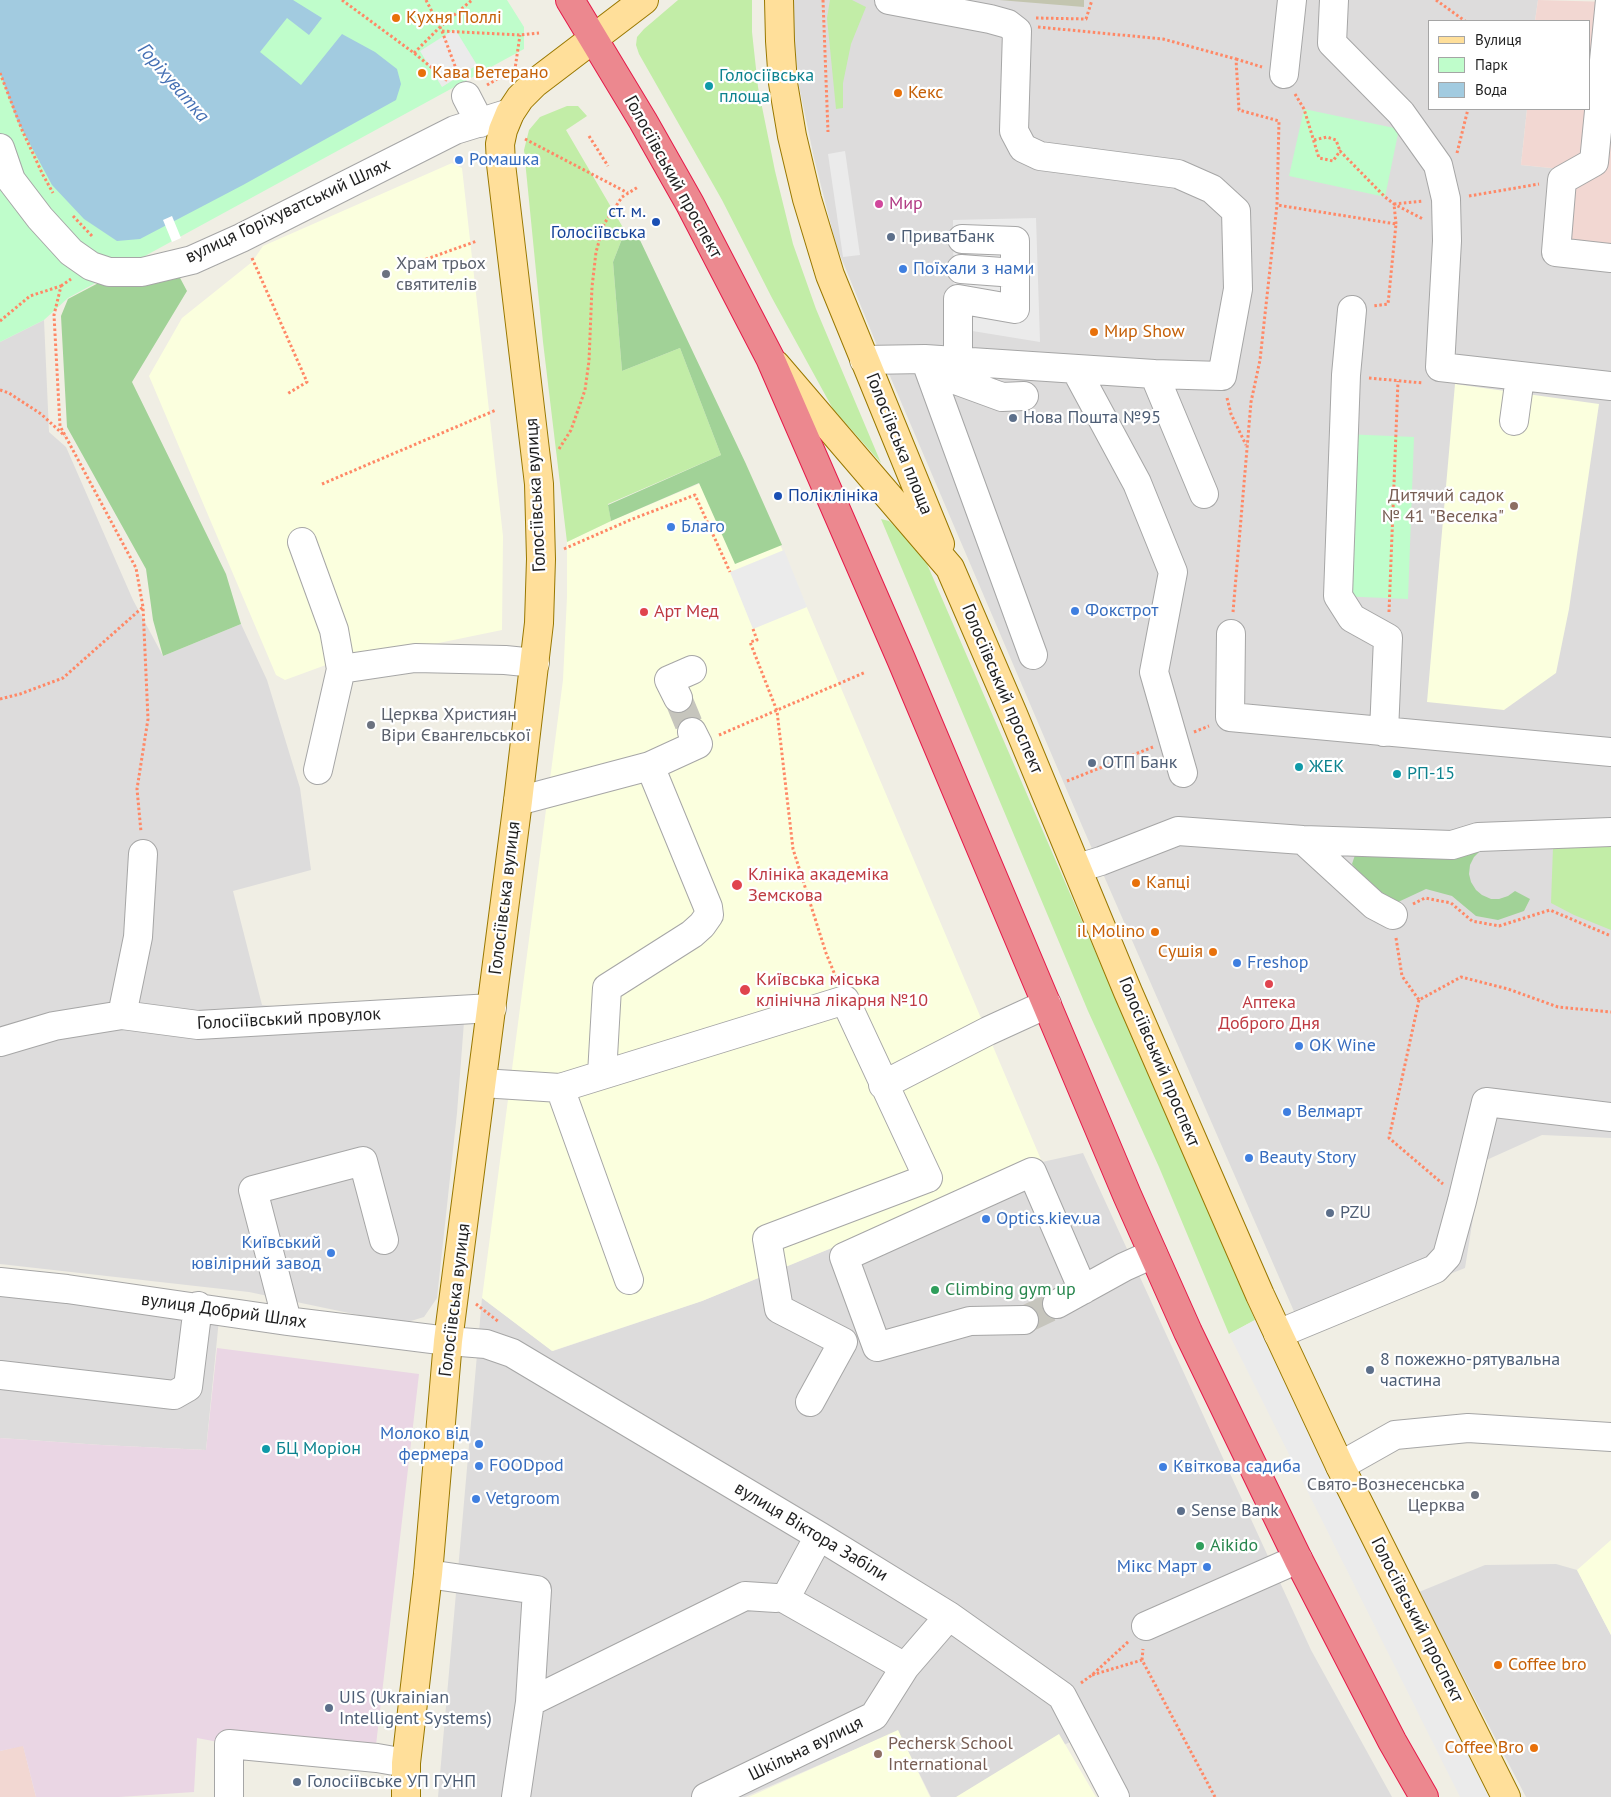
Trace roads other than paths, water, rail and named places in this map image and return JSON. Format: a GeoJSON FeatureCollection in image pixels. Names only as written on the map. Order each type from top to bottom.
{"type":"FeatureCollection","features":[{"type":"Feature","properties":{"kind":"highway","name":"Голосіївський проспект"},"geometry":{"type":"LineString","coordinates":[[570,0],[690,204],[770,358],[901,658],[1153,1254],[1188,1332],[1298,1559],[1392,1741],[1424,1797]]}},
{"type":"Feature","properties":{"kind":"main road"},"geometry":{"type":"LineString","coordinates":[[594,38],[644,0]]}},
{"type":"Feature","properties":{"kind":"main road","name":"Голосіївська площа"},"geometry":{"type":"LineString","coordinates":[[779,0],[783,83],[792,136],[807,199],[830,275],[950,568]]}},
{"type":"Feature","properties":{"kind":"main road","name":"Голосіївська вулиця"},"geometry":{"type":"LineString","coordinates":[[406,1797],[406,1763],[428,1574],[448,1341],[492,1008],[539,623],[541,559],[539,484],[500,144],[503,130],[516,125],[520,98],[535,83],[594,38]]}},
{"type":"Feature","properties":{"kind":"main road","name":"Голосіївський проспект"},"geometry":{"type":"LineString","coordinates":[[770,358],[950,568],[1078,868],[1128,992],[1278,1334],[1340,1466],[1506,1797]]}},
{"type":"Feature","properties":{"kind":"street"},"geometry":{"type":"LineString","coordinates":[[864,360],[925,359],[1076,370],[1222,376],[1238,289],[1236,211],[1212,189],[1178,174],[1040,156],[1023,148],[1014,131],[1018,25],[889,0]]}},
{"type":"Feature","properties":{"kind":"street"},"geometry":{"type":"LineString","coordinates":[[1276,72],[1292,0]]}},
{"type":"Feature","properties":{"kind":"street"},"geometry":{"type":"LineString","coordinates":[[1334,0],[1332,43],[1401,112],[1438,166],[1446,199],[1447,241],[1440,367],[1611,386]]}},
{"type":"Feature","properties":{"kind":"street"},"geometry":{"type":"LineString","coordinates":[[1610,0],[1594,162],[1562,180],[1556,252],[1611,258]]}},
{"type":"Feature","properties":{"kind":"street"},"geometry":{"type":"LineString","coordinates":[[466,96],[480,122]]}},
{"type":"Feature","properties":{"kind":"street","name":"вулиця Горіхуватський Шлях"},"geometry":{"type":"LineString","coordinates":[[0,148],[12,180],[40,218],[71,252],[91,266],[109,272],[142,272],[192,260],[241,238],[455,130],[480,122],[516,125]]}},
{"type":"Feature","properties":{"kind":"street"},"geometry":{"type":"LineString","coordinates":[[958,361],[958,298],[1015,309],[1015,241],[962,239]]}},
{"type":"Feature","properties":{"kind":"street"},"geometry":{"type":"LineString","coordinates":[[961,269],[1015,273]]}},
{"type":"Feature","properties":{"kind":"street"},"geometry":{"type":"LineString","coordinates":[[1352,310],[1346,375],[1338,596],[1352,618],[1388,638],[1384,732]]}},
{"type":"Feature","properties":{"kind":"street"},"geometry":{"type":"LineString","coordinates":[[925,359],[950,378],[1002,397],[1024,396]]}},
{"type":"Feature","properties":{"kind":"street"},"geometry":{"type":"LineString","coordinates":[[925,359],[1033,655]]}},
{"type":"Feature","properties":{"kind":"street"},"geometry":{"type":"LineString","coordinates":[[1076,370],[1137,483],[1173,572],[1154,672],[1183,773]]}},
{"type":"Feature","properties":{"kind":"street"},"geometry":{"type":"LineString","coordinates":[[1154,374],[1204,494]]}},
{"type":"Feature","properties":{"kind":"street"},"geometry":{"type":"LineString","coordinates":[[1514,421],[1520,377]]}},
{"type":"Feature","properties":{"kind":"street"},"geometry":{"type":"LineString","coordinates":[[302,542],[334,630],[341,669],[318,770]]}},
{"type":"Feature","properties":{"kind":"street"},"geometry":{"type":"LineString","coordinates":[[1231,634],[1230,718],[1611,752]]}},
{"type":"Feature","properties":{"kind":"street"},"geometry":{"type":"LineString","coordinates":[[341,669],[416,658],[505,660],[534,663]]}},
{"type":"Feature","properties":{"kind":"street"},"geometry":{"type":"LineString","coordinates":[[678,698],[669,680],[692,670]]}},
{"type":"Feature","properties":{"kind":"street"},"geometry":{"type":"LineString","coordinates":[[518,801],[650,766],[695,738]]}},
{"type":"Feature","properties":{"kind":"street"},"geometry":{"type":"LineString","coordinates":[[602,1074],[607,988],[692,934],[709,915],[708,907],[650,766]]}},
{"type":"Feature","properties":{"kind":"street"},"geometry":{"type":"LineString","coordinates":[[1078,868],[1102,861],[1178,831],[1303,840],[1452,845],[1478,837],[1505,842],[1611,832]]}},
{"type":"Feature","properties":{"kind":"street"},"geometry":{"type":"LineString","coordinates":[[1303,840],[1374,905],[1393,915]]}},
{"type":"Feature","properties":{"kind":"street"},"geometry":{"type":"LineString","coordinates":[[122,1015],[138,937],[143,854]]}},
{"type":"Feature","properties":{"kind":"street"},"geometry":{"type":"LineString","coordinates":[[482,1083],[560,1088],[845,1000],[928,1178],[767,1239],[779,1309],[843,1342],[810,1402]]}},
{"type":"Feature","properties":{"kind":"street"},"geometry":{"type":"LineString","coordinates":[[884,1085],[988,1031],[1047,1004]]}},
{"type":"Feature","properties":{"kind":"street","name":"Голосіївський провулок"},"geometry":{"type":"LineString","coordinates":[[0,1042],[54,1026],[122,1015],[198,1025],[492,1008]]}},
{"type":"Feature","properties":{"kind":"street"},"geometry":{"type":"LineString","coordinates":[[560,1088],[628,1280]]}},
{"type":"Feature","properties":{"kind":"street"},"geometry":{"type":"LineString","coordinates":[[1278,1334],[1435,1269],[1447,1256],[1486,1102],[1611,1117]]}},
{"type":"Feature","properties":{"kind":"street"},"geometry":{"type":"LineString","coordinates":[[287,1320],[253,1190],[363,1161],[384,1240]]}},
{"type":"Feature","properties":{"kind":"street"},"geometry":{"type":"LineString","coordinates":[[1024,1320],[970,1321],[877,1347],[844,1256],[1032,1172],[1083,1290]]}},
{"type":"Feature","properties":{"kind":"street"},"geometry":{"type":"LineString","coordinates":[[1058,1304],[1124,1267],[1153,1254]]}},
{"type":"Feature","properties":{"kind":"street","name":"вулиця Добрий Шлях"},"geometry":{"type":"LineString","coordinates":[[0,1282],[198,1306],[287,1320],[448,1341]]}},
{"type":"Feature","properties":{"kind":"street"},"geometry":{"type":"LineString","coordinates":[[0,1375],[174,1395],[188,1387],[198,1306]]}},
{"type":"Feature","properties":{"kind":"street","name":"вулиця Віктора Забіли"},"geometry":{"type":"LineString","coordinates":[[448,1341],[486,1344],[512,1354],[819,1536],[949,1616],[1062,1696],[1115,1797]]}},
{"type":"Feature","properties":{"kind":"street"},"geometry":{"type":"LineString","coordinates":[[1340,1466],[1395,1435],[1404,1434],[1468,1428],[1611,1437]]}},
{"type":"Feature","properties":{"kind":"street"},"geometry":{"type":"LineString","coordinates":[[819,1536],[785,1599],[906,1668]]}},
{"type":"Feature","properties":{"kind":"street"},"geometry":{"type":"LineString","coordinates":[[1146,1626],[1298,1559]]}},
{"type":"Feature","properties":{"kind":"street"},"geometry":{"type":"LineString","coordinates":[[428,1574],[537,1590],[530,1702],[516,1797]]}},
{"type":"Feature","properties":{"kind":"street"},"geometry":{"type":"LineString","coordinates":[[530,1702],[745,1596],[776,1598]]}},
{"type":"Feature","properties":{"kind":"street","name":"Шкільна вулиця"},"geometry":{"type":"LineString","coordinates":[[706,1797],[874,1716],[906,1668],[949,1616]]}},
{"type":"Feature","properties":{"kind":"street"},"geometry":{"type":"LineString","coordinates":[[229,1797],[230,1744],[377,1758],[406,1763]]}},
{"type":"Feature","properties":{"kind":"water","name":"Горіхуватка"},"geometry":{"type":"Polygon","coordinates":[[[0,0],[293,0],[322,18],[309,35],[287,18],[260,52],[301,85],[342,34],[375,52],[397,69],[401,84],[396,100],[243,185],[140,239],[117,241],[84,219],[52,185],[17,120],[0,73],[0,0]]]}},
{"type":"Feature","properties":{"kind":"tunnel"},"geometry":{"type":"LineString","coordinates":[[678,698],[692,732]]}},
{"type":"Feature","properties":{"kind":"tunnel"},"geometry":{"type":"LineString","coordinates":[[1024,1320],[1057,1304]]}},
{"type":"Feature","properties":{"kind":"place","name":"Кухня Поллі"},"geometry":{"type":"Point","coordinates":[396,18]}},
{"type":"Feature","properties":{"kind":"place","name":"Кава Ветерано"},"geometry":{"type":"Point","coordinates":[422,73]}},
{"type":"Feature","properties":{"kind":"place","name":"Голосіївська площа"},"geometry":{"type":"Point","coordinates":[709,86]}},
{"type":"Feature","properties":{"kind":"place","name":"Кекс"},"geometry":{"type":"Point","coordinates":[898,93]}},
{"type":"Feature","properties":{"kind":"place","name":"Ромашка"},"geometry":{"type":"Point","coordinates":[459,160]}},
{"type":"Feature","properties":{"kind":"place","name":"Мир"},"geometry":{"type":"Point","coordinates":[879,204]}},
{"type":"Feature","properties":{"kind":"place","name":"ст. м. Голосіївська"},"geometry":{"type":"Point","coordinates":[656,222]}},
{"type":"Feature","properties":{"kind":"place","name":"ПриватБанк"},"geometry":{"type":"Point","coordinates":[891,237]}},
{"type":"Feature","properties":{"kind":"place","name":"Поїхали з нами"},"geometry":{"type":"Point","coordinates":[903,269]}},
{"type":"Feature","properties":{"kind":"place","name":"Храм трьох святителів"},"geometry":{"type":"Point","coordinates":[386,274]}},
{"type":"Feature","properties":{"kind":"place","name":"Мир Show"},"geometry":{"type":"Point","coordinates":[1094,332]}},
{"type":"Feature","properties":{"kind":"place","name":"Нова Пошта №95"},"geometry":{"type":"Point","coordinates":[1013,418]}},
{"type":"Feature","properties":{"kind":"place","name":"Поліклініка"},"geometry":{"type":"Point","coordinates":[778,496]}},
{"type":"Feature","properties":{"kind":"place","name":"Дитячий садок № 41 \"Веселка\""},"geometry":{"type":"Point","coordinates":[1514,506]}},
{"type":"Feature","properties":{"kind":"place","name":"Благо"},"geometry":{"type":"Point","coordinates":[671,527]}},
{"type":"Feature","properties":{"kind":"place","name":"Фокстрот"},"geometry":{"type":"Point","coordinates":[1075,611]}},
{"type":"Feature","properties":{"kind":"place","name":"Арт Мед"},"geometry":{"type":"Point","coordinates":[644,612]}},
{"type":"Feature","properties":{"kind":"place","name":"Церква Християн Віри Євангельської"},"geometry":{"type":"Point","coordinates":[371,725]}},
{"type":"Feature","properties":{"kind":"place","name":"ОТП Банк"},"geometry":{"type":"Point","coordinates":[1092,763]}},
{"type":"Feature","properties":{"kind":"place","name":"ЖЕК"},"geometry":{"type":"Point","coordinates":[1299,767]}},
{"type":"Feature","properties":{"kind":"place","name":"РП-15"},"geometry":{"type":"Point","coordinates":[1397,774]}},
{"type":"Feature","properties":{"kind":"place","name":"Капці"},"geometry":{"type":"Point","coordinates":[1136,883]}},
{"type":"Feature","properties":{"kind":"place","name":"Клініка академіка Земскова"},"geometry":{"type":"Point","coordinates":[737,885]}},
{"type":"Feature","properties":{"kind":"place","name":"il Molino"},"geometry":{"type":"Point","coordinates":[1155,932]}},
{"type":"Feature","properties":{"kind":"place","name":"Сушія"},"geometry":{"type":"Point","coordinates":[1213,952]}},
{"type":"Feature","properties":{"kind":"place","name":"Freshop"},"geometry":{"type":"Point","coordinates":[1237,963]}},
{"type":"Feature","properties":{"kind":"place","name":"Аптека Доброго Дня"},"geometry":{"type":"Point","coordinates":[1269,984]}},
{"type":"Feature","properties":{"kind":"place","name":"Київська міська клінічна лікарня №10"},"geometry":{"type":"Point","coordinates":[745,990]}},
{"type":"Feature","properties":{"kind":"place","name":"OK Wine"},"geometry":{"type":"Point","coordinates":[1299,1046]}},
{"type":"Feature","properties":{"kind":"place","name":"Велмарт"},"geometry":{"type":"Point","coordinates":[1287,1112]}},
{"type":"Feature","properties":{"kind":"place","name":"Beauty Story"},"geometry":{"type":"Point","coordinates":[1249,1158]}},
{"type":"Feature","properties":{"kind":"place","name":"PZU"},"geometry":{"type":"Point","coordinates":[1330,1213]}},
{"type":"Feature","properties":{"kind":"place","name":"Optics.kiev.ua"},"geometry":{"type":"Point","coordinates":[986,1219]}},
{"type":"Feature","properties":{"kind":"place","name":"Київський ювілірний завод"},"geometry":{"type":"Point","coordinates":[331,1253]}},
{"type":"Feature","properties":{"kind":"place","name":"Climbing gym up"},"geometry":{"type":"Point","coordinates":[935,1290]}},
{"type":"Feature","properties":{"kind":"place","name":"8 пожежно-рятувальна частина"},"geometry":{"type":"Point","coordinates":[1370,1370]}},
{"type":"Feature","properties":{"kind":"place","name":"Молоко від фермера"},"geometry":{"type":"Point","coordinates":[479,1444]}},
{"type":"Feature","properties":{"kind":"place","name":"БЦ Моріон"},"geometry":{"type":"Point","coordinates":[266,1449]}},
{"type":"Feature","properties":{"kind":"place","name":"FOODpod"},"geometry":{"type":"Point","coordinates":[479,1466]}},
{"type":"Feature","properties":{"kind":"place","name":"Квіткова садиба"},"geometry":{"type":"Point","coordinates":[1163,1467]}},
{"type":"Feature","properties":{"kind":"place","name":"Свято-Вознесенська Церква"},"geometry":{"type":"Point","coordinates":[1475,1495]}},
{"type":"Feature","properties":{"kind":"place","name":"Vetgroom"},"geometry":{"type":"Point","coordinates":[476,1499]}},
{"type":"Feature","properties":{"kind":"place","name":"Sense Bank"},"geometry":{"type":"Point","coordinates":[1181,1511]}},
{"type":"Feature","properties":{"kind":"place","name":"Aikido"},"geometry":{"type":"Point","coordinates":[1200,1546]}},
{"type":"Feature","properties":{"kind":"place","name":"Мікс Март"},"geometry":{"type":"Point","coordinates":[1207,1567]}},
{"type":"Feature","properties":{"kind":"place","name":"Coffee bro"},"geometry":{"type":"Point","coordinates":[1498,1665]}},
{"type":"Feature","properties":{"kind":"place","name":"UIS (Ukrainian Intelligent Systems)"},"geometry":{"type":"Point","coordinates":[329,1708]}},
{"type":"Feature","properties":{"kind":"place","name":"Coffee Bro"},"geometry":{"type":"Point","coordinates":[1534,1748]}},
{"type":"Feature","properties":{"kind":"place","name":"Pechersk School International"},"geometry":{"type":"Point","coordinates":[878,1754]}},
{"type":"Feature","properties":{"kind":"place","name":"Голосіївське УП ГУНП"},"geometry":{"type":"Point","coordinates":[297,1782]}}]}
